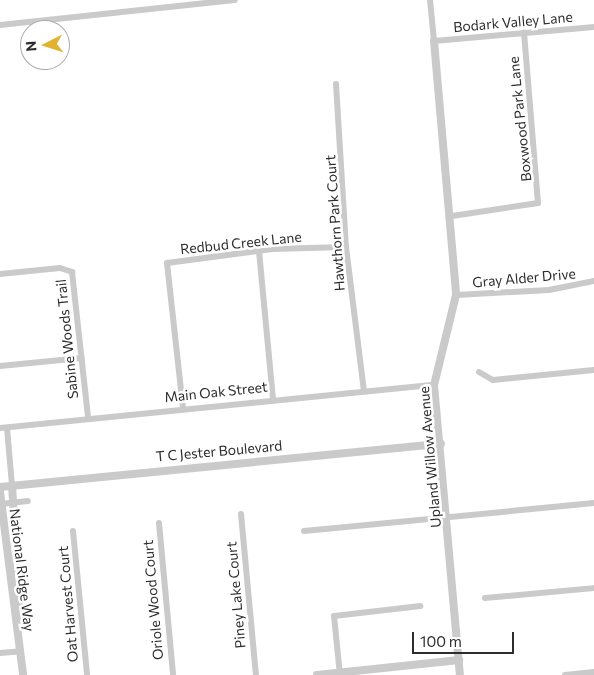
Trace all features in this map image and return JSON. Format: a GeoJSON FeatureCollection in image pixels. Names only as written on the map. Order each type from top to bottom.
{"type":"FeatureCollection","features":[{"type":"Feature","properties":{"kind":"street"},"geometry":{"type":"LineString","coordinates":[[0,25],[235,0]]}},
{"type":"Feature","properties":{"kind":"street","name":"Upland Willow Avenue"},"geometry":{"type":"LineString","coordinates":[[430,0],[452,216],[456,295],[434,385],[442,444],[460,675]]}},
{"type":"Feature","properties":{"kind":"street","name":"Bodark Valley Lane"},"geometry":{"type":"LineString","coordinates":[[434,41],[594,27]]}},
{"type":"Feature","properties":{"kind":"street","name":"Boxwood Park Lane"},"geometry":{"type":"LineString","coordinates":[[452,216],[538,203],[524,33]]}},
{"type":"Feature","properties":{"kind":"street","name":"Hawthorn Park Court"},"geometry":{"type":"LineString","coordinates":[[336,84],[346,247],[364,391]]}},
{"type":"Feature","properties":{"kind":"street","name":"Redbud Creek Lane"},"geometry":{"type":"LineString","coordinates":[[183,408],[168,263],[259,251],[346,247]]}},
{"type":"Feature","properties":{"kind":"street"},"geometry":{"type":"LineString","coordinates":[[259,251],[273,399]]}},
{"type":"Feature","properties":{"kind":"street","name":"Sabine Woods Trail"},"geometry":{"type":"LineString","coordinates":[[0,274],[60,268],[72,272],[88,417]]}},
{"type":"Feature","properties":{"kind":"street","name":"Gray Alder Drive"},"geometry":{"type":"LineString","coordinates":[[456,295],[539,291],[594,281]]}},
{"type":"Feature","properties":{"kind":"street"},"geometry":{"type":"LineString","coordinates":[[0,366],[82,358]]}},
{"type":"Feature","properties":{"kind":"street"},"geometry":{"type":"LineString","coordinates":[[479,372],[493,380],[594,370]]}},
{"type":"Feature","properties":{"kind":"street","name":"Main Oak Street"},"geometry":{"type":"LineString","coordinates":[[3,428],[88,417],[434,385]]}},
{"type":"Feature","properties":{"kind":"street","name":"National Ridge Way"},"geometry":{"type":"LineString","coordinates":[[3,428],[12,485],[23,675]]}},
{"type":"Feature","properties":{"kind":"street","name":"T C Jester Boulevard"},"geometry":{"type":"LineString","coordinates":[[0,487],[442,444]]}},
{"type":"Feature","properties":{"kind":"street","name":"National Ridge Way"},"geometry":{"type":"LineString","coordinates":[[0,492],[21,651]]}},
{"type":"Feature","properties":{"kind":"street"},"geometry":{"type":"LineString","coordinates":[[1,504],[28,501]]}},
{"type":"Feature","properties":{"kind":"street"},"geometry":{"type":"LineString","coordinates":[[304,531],[594,503]]}},
{"type":"Feature","properties":{"kind":"street","name":"Piney Lake Court"},"geometry":{"type":"LineString","coordinates":[[241,514],[256,675]]}},
{"type":"Feature","properties":{"kind":"street","name":"Oriole Wood Court"},"geometry":{"type":"LineString","coordinates":[[159,523],[173,675]]}},
{"type":"Feature","properties":{"kind":"street","name":"Oat Harvest Court"},"geometry":{"type":"LineString","coordinates":[[73,531],[87,675]]}},
{"type":"Feature","properties":{"kind":"street"},"geometry":{"type":"LineString","coordinates":[[485,598],[594,588]]}},
{"type":"Feature","properties":{"kind":"street"},"geometry":{"type":"LineString","coordinates":[[340,674],[334,616],[420,606]]}},
{"type":"Feature","properties":{"kind":"street"},"geometry":{"type":"LineString","coordinates":[[0,653],[21,651]]}},
{"type":"Feature","properties":{"kind":"street"},"geometry":{"type":"LineString","coordinates":[[318,675],[459,660]]}},
{"type":"Feature","properties":{"kind":"street"},"geometry":{"type":"LineString","coordinates":[[565,675],[594,672]]}}]}
